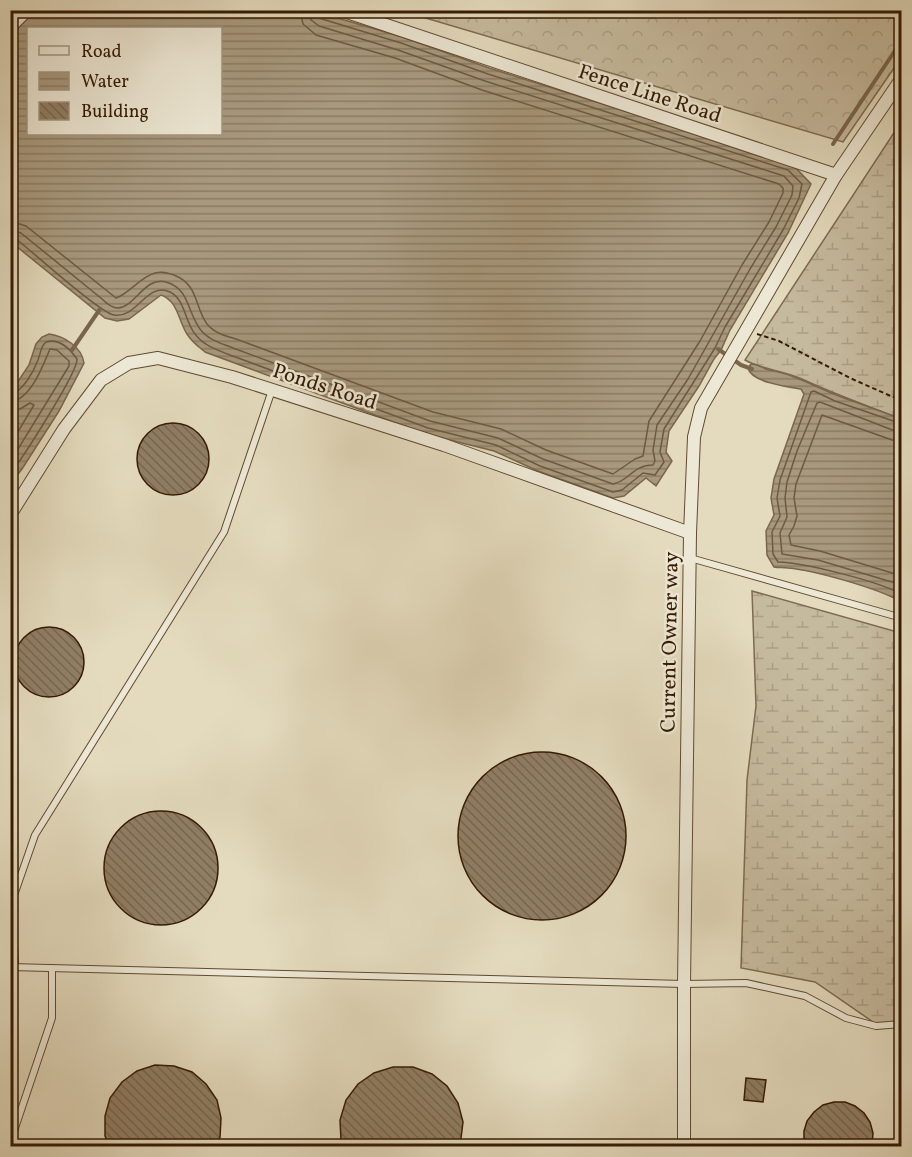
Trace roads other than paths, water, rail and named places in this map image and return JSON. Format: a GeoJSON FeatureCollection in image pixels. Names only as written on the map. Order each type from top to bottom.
{"type":"FeatureCollection","features":[{"type":"Feature","properties":{"kind":"street"},"geometry":{"type":"LineString","coordinates":[[10,27],[27,10]]}},
{"type":"Feature","properties":{"kind":"street","name":"Fence Line Road"},"geometry":{"type":"LineString","coordinates":[[341,10],[836,175]]}},
{"type":"Feature","properties":{"kind":"street"},"geometry":{"type":"LineString","coordinates":[[836,175],[902,78]]}},
{"type":"Feature","properties":{"kind":"street","name":"Current Owner way"},"geometry":{"type":"LineString","coordinates":[[684,1146],[690,533],[694,437],[701,408],[836,175]]}},
{"type":"Feature","properties":{"kind":"street","name":"Ponds Road"},"geometry":{"type":"LineString","coordinates":[[10,515],[64,429],[101,380],[129,363],[158,358],[232,377],[444,445],[690,533]]}},
{"type":"Feature","properties":{"kind":"lane"},"geometry":{"type":"LineString","coordinates":[[272,390],[224,532],[35,835],[12,901],[13,967],[684,984],[746,983],[805,996],[846,1018],[876,1026],[902,1024]]}},
{"type":"Feature","properties":{"kind":"lane"},"geometry":{"type":"LineString","coordinates":[[690,558],[902,618]]}},
{"type":"Feature","properties":{"kind":"lane"},"geometry":{"type":"LineString","coordinates":[[10,1143],[52,1018],[52,968]]}},
{"type":"Feature","properties":{"kind":"water"},"geometry":{"type":"Polygon","coordinates":[[[35,11],[314,11],[402,37],[489,68],[792,164],[811,184],[788,233],[730,330],[721,350],[669,431],[666,452],[672,461],[656,486],[646,478],[624,496],[613,498],[538,471],[494,451],[426,434],[205,352],[187,334],[171,302],[161,295],[129,319],[117,321],[105,318],[11,242],[10,36],[35,11]]]}},
{"type":"Feature","properties":{"kind":"water"},"geometry":{"type":"Polygon","coordinates":[[[49,334],[61,337],[76,347],[84,363],[59,411],[11,483],[11,392],[29,365],[36,344],[42,337],[49,334]]]}},
{"type":"Feature","properties":{"kind":"water"},"geometry":{"type":"Polygon","coordinates":[[[751,364],[796,378],[901,419],[901,602],[878,591],[829,576],[774,567],[767,555],[766,531],[774,515],[771,498],[774,479],[804,394],[801,389],[770,383],[756,377],[748,368],[751,364]]]}},
{"type":"Feature","properties":{"kind":"waterway"},"geometry":{"type":"LineString","coordinates":[[833,144],[902,40]]}},
{"type":"Feature","properties":{"kind":"waterway"},"geometry":{"type":"LineString","coordinates":[[72,350],[100,309]]}},
{"type":"Feature","properties":{"kind":"waterway"},"geometry":{"type":"LineString","coordinates":[[718,349],[741,365],[752,369]]}}]}
